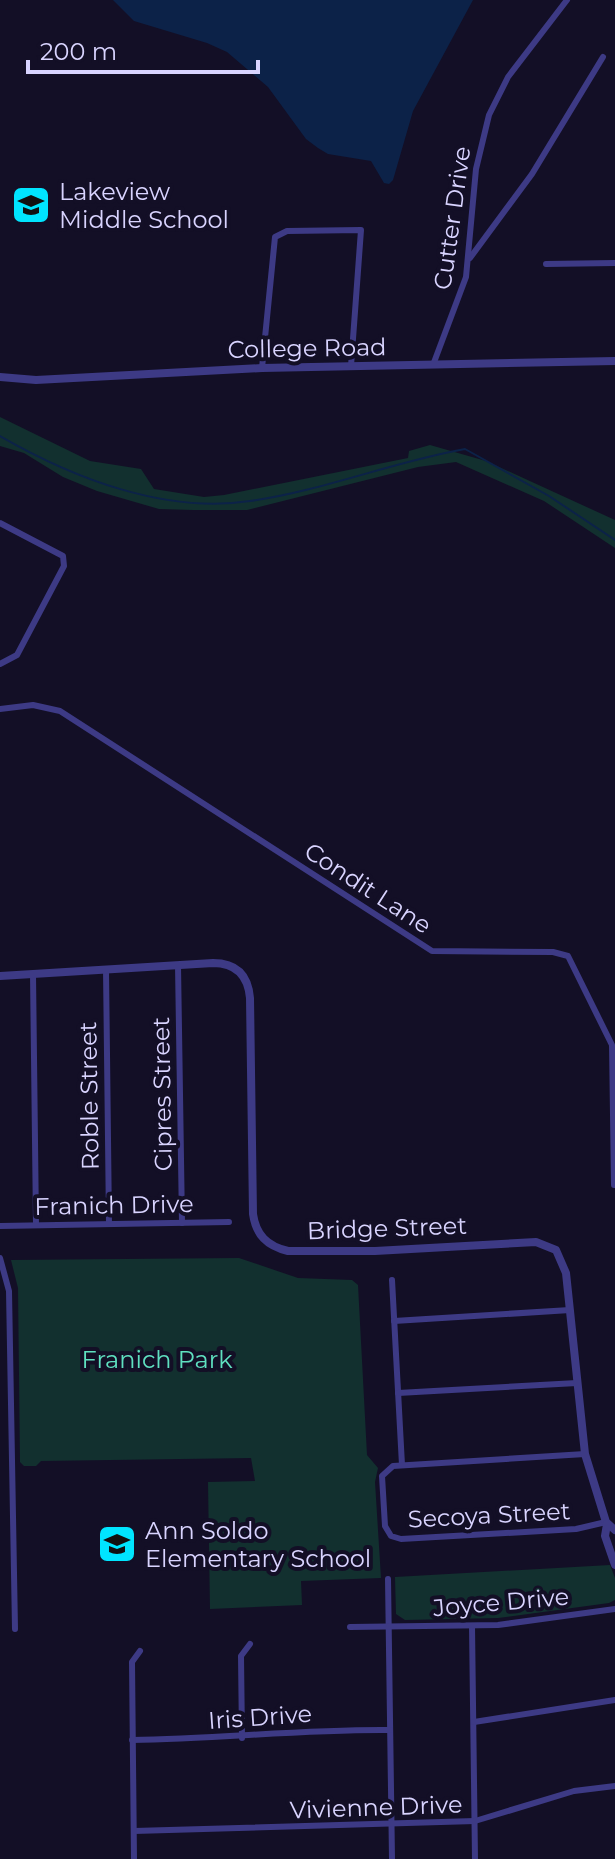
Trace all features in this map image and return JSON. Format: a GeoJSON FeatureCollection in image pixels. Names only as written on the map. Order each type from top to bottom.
{"type":"FeatureCollection","features":[{"type":"Feature","properties":{"kind":"street","name":"Cutter Drive"},"geometry":{"type":"LineString","coordinates":[[433,365],[461,297],[470,258],[476,169],[489,115],[508,77],[567,0]]}},
{"type":"Feature","properties":{"kind":"street"},"geometry":{"type":"LineString","coordinates":[[470,258],[532,174],[603,57]]}},
{"type":"Feature","properties":{"kind":"street"},"geometry":{"type":"LineString","coordinates":[[262,368],[275,237],[287,231],[361,230],[351,366]]}},
{"type":"Feature","properties":{"kind":"street"},"geometry":{"type":"LineString","coordinates":[[546,264],[615,263]]}},
{"type":"Feature","properties":{"kind":"street","name":"College Road"},"geometry":{"type":"LineString","coordinates":[[0,377],[36,380],[262,368],[615,361]]}},
{"type":"Feature","properties":{"kind":"street"},"geometry":{"type":"LineString","coordinates":[[0,523],[50,547],[63,556],[64,566],[17,655],[0,664]]}},
{"type":"Feature","properties":{"kind":"street","name":"Condit Lane"},"geometry":{"type":"LineString","coordinates":[[0,709],[33,705],[60,711],[432,951],[553,952],[568,956],[612,1045],[614,1185]]}},
{"type":"Feature","properties":{"kind":"street","name":"Bridge Street"},"geometry":{"type":"LineString","coordinates":[[0,976],[225,963],[238,969],[248,983],[253,1214],[266,1241],[288,1251],[541,1242],[553,1247],[563,1259],[585,1454],[610,1525],[605,1536],[615,1565]]}},
{"type":"Feature","properties":{"kind":"street","name":"Cipres Street"},"geometry":{"type":"LineString","coordinates":[[178,965],[182,1223]]}},
{"type":"Feature","properties":{"kind":"street","name":"Roble Street"},"geometry":{"type":"LineString","coordinates":[[106,969],[109,1223]]}},
{"type":"Feature","properties":{"kind":"street"},"geometry":{"type":"LineString","coordinates":[[33,974],[36,1224]]}},
{"type":"Feature","properties":{"kind":"street","name":"Franich Drive"},"geometry":{"type":"LineString","coordinates":[[0,1226],[229,1222]]}},
{"type":"Feature","properties":{"kind":"street"},"geometry":{"type":"LineString","coordinates":[[0,1258],[9,1291],[15,1629]]}},
{"type":"Feature","properties":{"kind":"street"},"geometry":{"type":"LineString","coordinates":[[392,1280],[402,1465],[585,1454]]}},
{"type":"Feature","properties":{"kind":"street"},"geometry":{"type":"LineString","coordinates":[[394,1321],[570,1310]]}},
{"type":"Feature","properties":{"kind":"street"},"geometry":{"type":"LineString","coordinates":[[398,1393],[577,1383]]}},
{"type":"Feature","properties":{"kind":"street","name":"Secoya Street"},"geometry":{"type":"LineString","coordinates":[[402,1465],[384,1473],[385,1526],[389,1535],[397,1539],[610,1525]]}},
{"type":"Feature","properties":{"kind":"street"},"geometry":{"type":"LineString","coordinates":[[0,1477],[10,1477]]}},
{"type":"Feature","properties":{"kind":"street"},"geometry":{"type":"LineString","coordinates":[[388,1579],[392,1859]]}},
{"type":"Feature","properties":{"kind":"street","name":"Joyce Drive"},"geometry":{"type":"LineString","coordinates":[[350,1627],[472,1626],[615,1609]]}},
{"type":"Feature","properties":{"kind":"street"},"geometry":{"type":"LineString","coordinates":[[472,1626],[475,1859]]}},
{"type":"Feature","properties":{"kind":"street"},"geometry":{"type":"LineString","coordinates":[[242,1738],[241,1656],[250,1644]]}},
{"type":"Feature","properties":{"kind":"street"},"geometry":{"type":"LineString","coordinates":[[134,1859],[132,1662],[140,1651]]}},
{"type":"Feature","properties":{"kind":"street"},"geometry":{"type":"LineString","coordinates":[[474,1722],[615,1700]]}},
{"type":"Feature","properties":{"kind":"street","name":"Iris Drive"},"geometry":{"type":"LineString","coordinates":[[132,1740],[242,1738],[296,1730],[390,1730]]}},
{"type":"Feature","properties":{"kind":"street","name":"Vivienne Drive"},"geometry":{"type":"LineString","coordinates":[[134,1831],[291,1829],[391,1822],[475,1821],[574,1791],[615,1786]]}},
{"type":"Feature","properties":{"kind":"green space"},"geometry":{"type":"Polygon","coordinates":[[[0,417],[90,461],[141,469],[154,489],[204,497],[408,458],[409,451],[430,445],[486,461],[615,520],[615,548],[544,501],[456,462],[418,467],[247,510],[159,509],[97,491],[63,477],[24,453],[0,446],[0,417]]]}},
{"type":"Feature","properties":{"kind":"green space","name":"Franich Park"},"geometry":{"type":"Polygon","coordinates":[[[239,1258],[298,1278],[352,1280],[358,1285],[367,1455],[378,1468],[375,1482],[381,1578],[301,1581],[302,1605],[210,1609],[208,1482],[255,1481],[251,1458],[41,1461],[36,1466],[24,1466],[20,1462],[18,1288],[11,1260],[239,1258]]]}},
{"type":"Feature","properties":{"kind":"green space"},"geometry":{"type":"Polygon","coordinates":[[[610,1565],[615,1578],[615,1600],[609,1603],[498,1618],[405,1620],[396,1614],[395,1577],[610,1565]]]}},
{"type":"Feature","properties":{"kind":"water"},"geometry":{"type":"Polygon","coordinates":[[[113,0],[473,0],[413,111],[393,180],[389,184],[384,183],[371,161],[328,154],[306,139],[268,87],[227,52],[134,21],[113,0]]]}},
{"type":"Feature","properties":{"kind":"waterway"},"geometry":{"type":"LineString","coordinates":[[0,436],[58,466],[120,489],[185,502],[218,504],[277,496],[465,449],[549,496],[615,540]]}},
{"type":"Feature","properties":{"kind":"place","name":"Lakeview Middle School"},"geometry":{"type":"Point","coordinates":[31,205]}},
{"type":"Feature","properties":{"kind":"place","name":"Ann Soldo Elementary School"},"geometry":{"type":"Point","coordinates":[117,1544]}}]}
